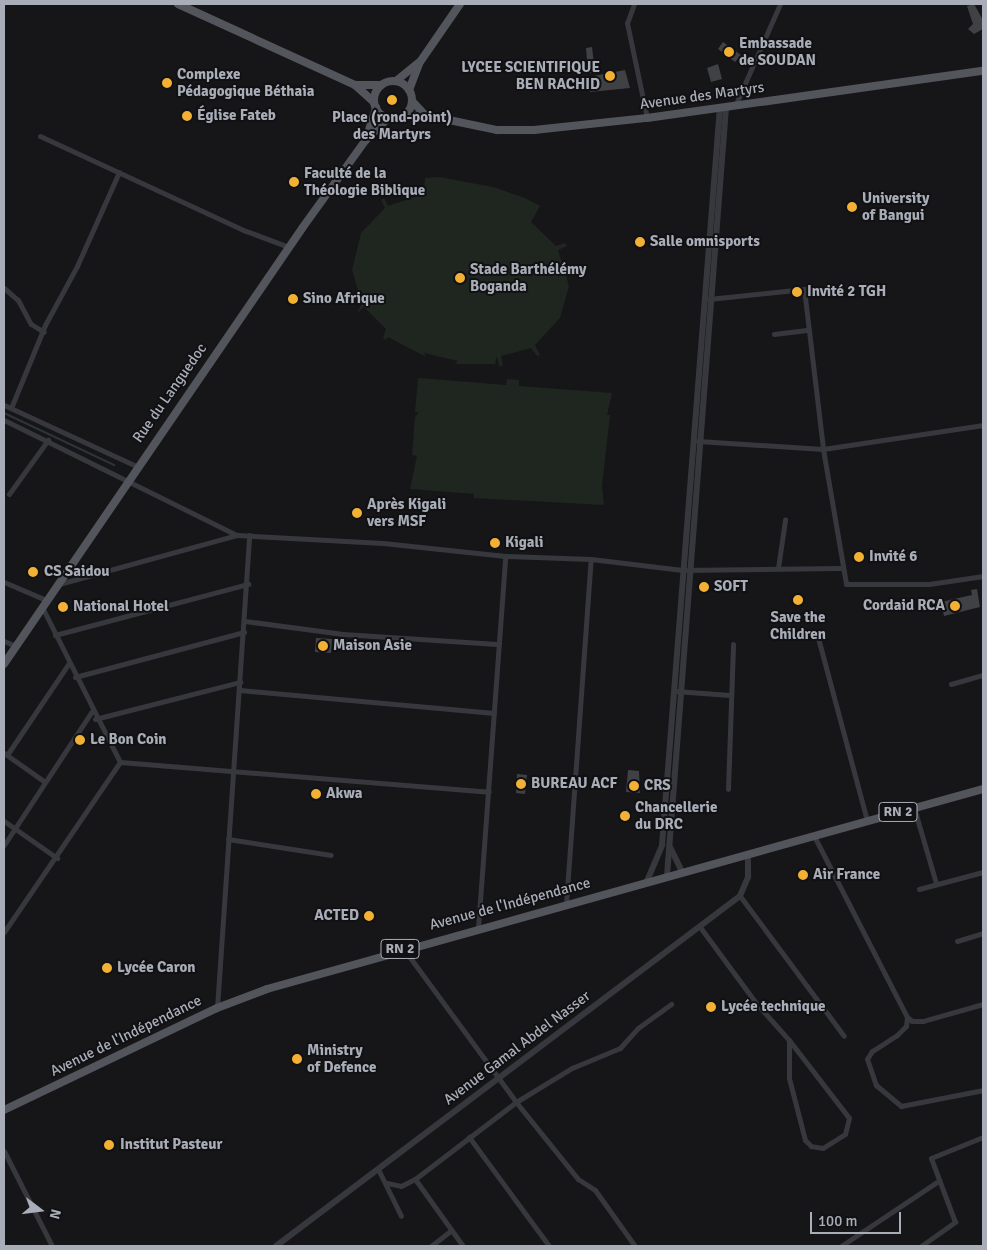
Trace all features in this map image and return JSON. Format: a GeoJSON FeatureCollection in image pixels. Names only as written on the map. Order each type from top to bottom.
{"type":"FeatureCollection","features":[{"type":"Feature","properties":{"kind":"main road"},"geometry":{"type":"LineString","coordinates":[[178,4],[354,85],[387,119],[402,118],[412,101]]}},
{"type":"Feature","properties":{"kind":"main road"},"geometry":{"type":"LineString","coordinates":[[425,115],[412,101],[409,90],[420,62],[460,4]]}},
{"type":"Feature","properties":{"kind":"main road"},"geometry":{"type":"LineString","coordinates":[[354,85],[381,85],[396,81],[420,62]]}},
{"type":"Feature","properties":{"kind":"main road","name":"Avenue des Martyrs"},"geometry":{"type":"LineString","coordinates":[[402,118],[425,115],[515,130],[647,118],[983,71]]}},
{"type":"Feature","properties":{"kind":"main road"},"geometry":{"type":"LineString","coordinates":[[396,81],[409,90]]}},
{"type":"Feature","properties":{"kind":"main road"},"geometry":{"type":"LineString","coordinates":[[375,105],[381,85]]}},
{"type":"Feature","properties":{"kind":"main road","name":"Rue du Languedoc"},"geometry":{"type":"LineString","coordinates":[[365,141],[375,105]]}},
{"type":"Feature","properties":{"kind":"main road","name":"Rue du Languedoc"},"geometry":{"type":"LineString","coordinates":[[4,664],[136,466],[289,247],[365,141],[387,119]]}},
{"type":"Feature","properties":{"kind":"main road","name":"Avenue de l'Indépendance"},"geometry":{"type":"LineString","coordinates":[[4,1110],[217,1008],[267,988],[402,948],[748,855],[983,789]]}},
{"type":"Feature","properties":{"kind":"street"},"geometry":{"type":"LineString","coordinates":[[634,4],[627,23],[647,118]]}},
{"type":"Feature","properties":{"kind":"street"},"geometry":{"type":"LineString","coordinates":[[735,106],[780,4]]}},
{"type":"Feature","properties":{"kind":"street"},"geometry":{"type":"LineString","coordinates":[[647,881],[662,845],[703,299],[723,107]]}},
{"type":"Feature","properties":{"kind":"street"},"geometry":{"type":"LineString","coordinates":[[667,876],[702,441],[723,107]]}},
{"type":"Feature","properties":{"kind":"street"},"geometry":{"type":"LineString","coordinates":[[40,136],[289,247]]}},
{"type":"Feature","properties":{"kind":"street"},"geometry":{"type":"LineString","coordinates":[[11,408],[44,332],[119,172]]}},
{"type":"Feature","properties":{"kind":"street"},"geometry":{"type":"LineString","coordinates":[[4,288],[18,300],[30,324],[44,332]]}},
{"type":"Feature","properties":{"kind":"street"},"geometry":{"type":"LineString","coordinates":[[703,299],[804,289],[823,449],[844,581],[850,584],[929,584],[983,576]]}},
{"type":"Feature","properties":{"kind":"street"},"geometry":{"type":"LineString","coordinates":[[774,334],[809,330]]}},
{"type":"Feature","properties":{"kind":"street"},"geometry":{"type":"LineString","coordinates":[[4,405],[136,466]]}},
{"type":"Feature","properties":{"kind":"street"},"geometry":{"type":"LineString","coordinates":[[4,420],[128,479],[238,536]]}},
{"type":"Feature","properties":{"kind":"street"},"geometry":{"type":"LineString","coordinates":[[693,440],[823,449],[983,425]]}},
{"type":"Feature","properties":{"kind":"street"},"geometry":{"type":"LineString","coordinates":[[9,494],[48,440]]}},
{"type":"Feature","properties":{"kind":"street"},"geometry":{"type":"LineString","coordinates":[[778,568],[785,520]]}},
{"type":"Feature","properties":{"kind":"street"},"geometry":{"type":"LineString","coordinates":[[56,585],[238,536],[249,535],[383,543],[505,556],[591,559],[682,570],[841,568]]}},
{"type":"Feature","properties":{"kind":"street"},"geometry":{"type":"LineString","coordinates":[[217,1008],[232,774],[248,584],[249,535]]}},
{"type":"Feature","properties":{"kind":"street"},"geometry":{"type":"LineString","coordinates":[[478,928],[489,792],[497,644],[505,556]]}},
{"type":"Feature","properties":{"kind":"street"},"geometry":{"type":"LineString","coordinates":[[566,904],[591,559]]}},
{"type":"Feature","properties":{"kind":"street"},"geometry":{"type":"LineString","coordinates":[[4,582],[44,604],[55,635],[95,719],[120,762]]}},
{"type":"Feature","properties":{"kind":"street"},"geometry":{"type":"LineString","coordinates":[[55,635],[248,584]]}},
{"type":"Feature","properties":{"kind":"street"},"geometry":{"type":"LineString","coordinates":[[245,621],[343,634],[497,644]]}},
{"type":"Feature","properties":{"kind":"street"},"geometry":{"type":"LineString","coordinates":[[75,677],[244,632]]}},
{"type":"Feature","properties":{"kind":"street"},"geometry":{"type":"LineString","coordinates":[[817,634],[867,821]]}},
{"type":"Feature","properties":{"kind":"street"},"geometry":{"type":"LineString","coordinates":[[4,641],[16,646]]}},
{"type":"Feature","properties":{"kind":"street"},"geometry":{"type":"LineString","coordinates":[[728,788],[732,644]]}},
{"type":"Feature","properties":{"kind":"street"},"geometry":{"type":"LineString","coordinates":[[46,782],[6,754],[69,663]]}},
{"type":"Feature","properties":{"kind":"street"},"geometry":{"type":"LineString","coordinates":[[951,684],[983,675]]}},
{"type":"Feature","properties":{"kind":"street"},"geometry":{"type":"LineString","coordinates":[[95,719],[240,682]]}},
{"type":"Feature","properties":{"kind":"street"},"geometry":{"type":"LineString","coordinates":[[240,690],[494,713]]}},
{"type":"Feature","properties":{"kind":"street"},"geometry":{"type":"LineString","coordinates":[[674,691],[730,696]]}},
{"type":"Feature","properties":{"kind":"street"},"geometry":{"type":"LineString","coordinates":[[4,844],[92,711]]}},
{"type":"Feature","properties":{"kind":"street"},"geometry":{"type":"LineString","coordinates":[[120,762],[232,774],[489,792]]}},
{"type":"Feature","properties":{"kind":"street"},"geometry":{"type":"LineString","coordinates":[[4,932],[120,762]]}},
{"type":"Feature","properties":{"kind":"street"},"geometry":{"type":"LineString","coordinates":[[914,808],[936,883]]}},
{"type":"Feature","properties":{"kind":"street"},"geometry":{"type":"LineString","coordinates":[[4,820],[56,858]]}},
{"type":"Feature","properties":{"kind":"street"},"geometry":{"type":"LineString","coordinates":[[814,836],[907,1017],[912,1022],[983,1004]]}},
{"type":"Feature","properties":{"kind":"street"},"geometry":{"type":"LineString","coordinates":[[228,839],[331,855]]}},
{"type":"Feature","properties":{"kind":"street"},"geometry":{"type":"LineString","coordinates":[[669,843],[682,872]]}},
{"type":"Feature","properties":{"kind":"street"},"geometry":{"type":"LineString","coordinates":[[748,855],[748,877],[740,896],[844,1036]]}},
{"type":"Feature","properties":{"kind":"street"},"geometry":{"type":"LineString","coordinates":[[919,889],[983,872]]}},
{"type":"Feature","properties":{"kind":"street","name":"Avenue Gamal Abdel Nasser"},"geometry":{"type":"LineString","coordinates":[[276,1246],[740,896]]}},
{"type":"Feature","properties":{"kind":"street"},"geometry":{"type":"LineString","coordinates":[[700,927],[789,1040],[848,1118],[845,1134],[823,1148],[811,1146],[805,1140],[788,1078],[789,1040]]}},
{"type":"Feature","properties":{"kind":"street"},"geometry":{"type":"LineString","coordinates":[[957,941],[983,933]]}},
{"type":"Feature","properties":{"kind":"street"},"geometry":{"type":"LineString","coordinates":[[402,948],[516,1102],[578,1179],[595,1190],[635,1246]]}},
{"type":"Feature","properties":{"kind":"street"},"geometry":{"type":"LineString","coordinates":[[387,1183],[401,1186],[415,1178],[516,1102],[572,1068],[620,1048],[638,1028],[671,1004]]}},
{"type":"Feature","properties":{"kind":"street"},"geometry":{"type":"LineString","coordinates":[[907,1017],[906,1026],[867,1059],[876,1086],[890,1100],[910,1107],[983,1090]]}},
{"type":"Feature","properties":{"kind":"street"},"geometry":{"type":"LineString","coordinates":[[469,1137],[549,1246]]}},
{"type":"Feature","properties":{"kind":"street"},"geometry":{"type":"LineString","coordinates":[[921,1246],[955,1222],[937,1182],[931,1158],[983,1137]]}},
{"type":"Feature","properties":{"kind":"street"},"geometry":{"type":"LineString","coordinates":[[4,1151],[52,1246]]}},
{"type":"Feature","properties":{"kind":"street"},"geometry":{"type":"LineString","coordinates":[[378,1169],[387,1183],[401,1216]]}},
{"type":"Feature","properties":{"kind":"street"},"geometry":{"type":"LineString","coordinates":[[415,1178],[450,1231],[463,1246]]}},
{"type":"Feature","properties":{"kind":"street"},"geometry":{"type":"LineString","coordinates":[[841,1246],[937,1182]]}},
{"type":"Feature","properties":{"kind":"street"},"geometry":{"type":"LineString","coordinates":[[431,1246],[450,1231]]}},
{"type":"Feature","properties":{"kind":"shaded area","name":"Stade Barthélémy Boganda"},"geometry":{"type":"Polygon","coordinates":[[[439,177],[493,187],[525,198],[540,206],[531,222],[556,246],[565,243],[567,246],[558,250],[569,286],[560,318],[535,345],[540,355],[537,356],[531,348],[501,356],[503,366],[499,366],[497,356],[495,364],[455,364],[458,361],[424,353],[426,357],[388,337],[386,340],[383,338],[386,329],[364,307],[357,313],[362,303],[352,270],[361,233],[385,208],[381,200],[384,198],[388,206],[424,194],[425,178],[439,177]]]}},
{"type":"Feature","properties":{"kind":"shaded area"},"geometry":{"type":"Polygon","coordinates":[[[418,378],[506,385],[507,379],[519,380],[519,386],[612,393],[607,415],[610,415],[602,486],[604,505],[474,498],[474,494],[410,489],[417,456],[412,455],[415,417],[419,412],[415,412],[418,378]]]}},
{"type":"Feature","properties":{"kind":"building"},"geometry":{"type":"Polygon","coordinates":[[[974,4],[983,20],[983,29],[974,34],[968,29],[973,24],[967,6],[974,4]]]}},
{"type":"Feature","properties":{"kind":"building","name":"Embassade de SOUDAN"},"geometry":{"type":"Polygon","coordinates":[[[723,42],[741,55],[735,62],[718,49],[723,42]]]}},
{"type":"Feature","properties":{"kind":"building","name":"LYCEE SCIENTIFIQUE BEN RACHID"},"geometry":{"type":"Polygon","coordinates":[[[592,47],[595,73],[588,73],[586,48],[592,47]]]}},
{"type":"Feature","properties":{"kind":"building","name":"Embassade de SOUDAN"},"geometry":{"type":"Polygon","coordinates":[[[718,64],[722,79],[711,82],[707,68],[718,64]]]}},
{"type":"Feature","properties":{"kind":"building"},"geometry":{"type":"Polygon","coordinates":[[[625,70],[630,88],[590,92],[589,87],[596,86],[594,76],[625,70]]]}},
{"type":"Feature","properties":{"kind":"building","name":"Cordaid RCA"},"geometry":{"type":"Polygon","coordinates":[[[977,589],[980,607],[944,616],[941,602],[972,595],[971,590],[977,589]]]}},
{"type":"Feature","properties":{"kind":"building","name":"Maison Asie"},"geometry":{"type":"Polygon","coordinates":[[[316,638],[332,639],[331,653],[315,652],[316,638]]]}},
{"type":"Feature","properties":{"kind":"building","name":"CRS"},"geometry":{"type":"Polygon","coordinates":[[[628,770],[639,771],[640,793],[626,792],[628,770]]]}},
{"type":"Feature","properties":{"kind":"building","name":"BUREAU ACF"},"geometry":{"type":"Polygon","coordinates":[[[517,774],[527,775],[525,794],[516,793],[517,774]]]}},
{"type":"Feature","properties":{"kind":"waterway"},"geometry":{"type":"LineString","coordinates":[[4,413],[114,465]]}},
{"type":"Feature","properties":{"kind":"place","name":"Embassade de SOUDAN"},"geometry":{"type":"Point","coordinates":[729,52]}},
{"type":"Feature","properties":{"kind":"place","name":"LYCEE SCIENTIFIQUE BEN RACHID"},"geometry":{"type":"Point","coordinates":[610,76]}},
{"type":"Feature","properties":{"kind":"place","name":"Complexe Pédagogique Béthaia"},"geometry":{"type":"Point","coordinates":[167,83]}},
{"type":"Feature","properties":{"kind":"place","name":"Place (rond-point) des Martyrs"},"geometry":{"type":"Point","coordinates":[392,100]}},
{"type":"Feature","properties":{"kind":"place","name":"Église Fateb"},"geometry":{"type":"Point","coordinates":[187,116]}},
{"type":"Feature","properties":{"kind":"place","name":"Faculté de la Théologie Biblique"},"geometry":{"type":"Point","coordinates":[294,182]}},
{"type":"Feature","properties":{"kind":"place","name":"University of Bangui"},"geometry":{"type":"Point","coordinates":[852,207]}},
{"type":"Feature","properties":{"kind":"place","name":"Salle omnisports"},"geometry":{"type":"Point","coordinates":[640,242]}},
{"type":"Feature","properties":{"kind":"place","name":"Stade Barthélémy Boganda"},"geometry":{"type":"Point","coordinates":[460,278]}},
{"type":"Feature","properties":{"kind":"place","name":"Invité 2 TGH"},"geometry":{"type":"Point","coordinates":[797,292]}},
{"type":"Feature","properties":{"kind":"place","name":"Sino Afrique"},"geometry":{"type":"Point","coordinates":[293,299]}},
{"type":"Feature","properties":{"kind":"place","name":"Après Kigali vers MSF"},"geometry":{"type":"Point","coordinates":[357,513]}},
{"type":"Feature","properties":{"kind":"place","name":"Kigali"},"geometry":{"type":"Point","coordinates":[495,543]}},
{"type":"Feature","properties":{"kind":"place","name":"Invité 6"},"geometry":{"type":"Point","coordinates":[859,557]}},
{"type":"Feature","properties":{"kind":"place","name":"CS Saidou"},"geometry":{"type":"Point","coordinates":[33,572]}},
{"type":"Feature","properties":{"kind":"place","name":"SOFT"},"geometry":{"type":"Point","coordinates":[704,587]}},
{"type":"Feature","properties":{"kind":"place","name":"Save the Children"},"geometry":{"type":"Point","coordinates":[798,600]}},
{"type":"Feature","properties":{"kind":"place","name":"Cordaid RCA"},"geometry":{"type":"Point","coordinates":[955,606]}},
{"type":"Feature","properties":{"kind":"place","name":"National Hotel"},"geometry":{"type":"Point","coordinates":[63,607]}},
{"type":"Feature","properties":{"kind":"place","name":"Maison Asie"},"geometry":{"type":"Point","coordinates":[323,646]}},
{"type":"Feature","properties":{"kind":"place","name":"Le Bon Coin"},"geometry":{"type":"Point","coordinates":[80,740]}},
{"type":"Feature","properties":{"kind":"place","name":"BUREAU ACF"},"geometry":{"type":"Point","coordinates":[521,784]}},
{"type":"Feature","properties":{"kind":"place","name":"CRS"},"geometry":{"type":"Point","coordinates":[634,786]}},
{"type":"Feature","properties":{"kind":"place","name":"Akwa"},"geometry":{"type":"Point","coordinates":[316,794]}},
{"type":"Feature","properties":{"kind":"place","name":"Chancellerie du DRC"},"geometry":{"type":"Point","coordinates":[625,816]}},
{"type":"Feature","properties":{"kind":"place","name":"Air France"},"geometry":{"type":"Point","coordinates":[803,875]}},
{"type":"Feature","properties":{"kind":"place","name":"ACTED"},"geometry":{"type":"Point","coordinates":[369,916]}},
{"type":"Feature","properties":{"kind":"place","name":"Lycée Caron"},"geometry":{"type":"Point","coordinates":[107,968]}},
{"type":"Feature","properties":{"kind":"place","name":"Lycée technique"},"geometry":{"type":"Point","coordinates":[711,1007]}},
{"type":"Feature","properties":{"kind":"place","name":"Ministry of Defence"},"geometry":{"type":"Point","coordinates":[297,1059]}},
{"type":"Feature","properties":{"kind":"place","name":"Institut Pasteur"},"geometry":{"type":"Point","coordinates":[109,1145]}}]}
